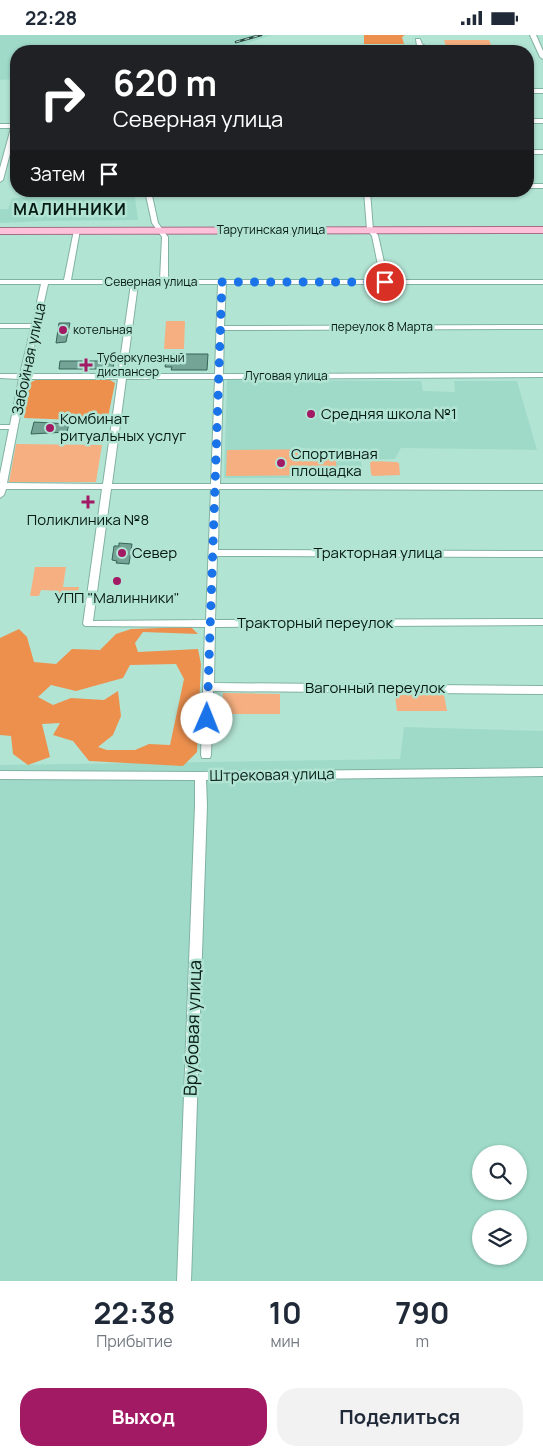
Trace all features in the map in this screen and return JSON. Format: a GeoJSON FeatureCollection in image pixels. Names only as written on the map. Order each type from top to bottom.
{"type":"FeatureCollection","features":[{"type":"Feature","properties":{"kind":"main road","name":"Тарутинская улица"},"geometry":{"type":"LineString","coordinates":[[0,231],[543,230]]}},
{"type":"Feature","properties":{"kind":"street"},"geometry":{"type":"LineString","coordinates":[[533,35],[543,57]]}},
{"type":"Feature","properties":{"kind":"street"},"geometry":{"type":"LineString","coordinates":[[418,40],[419,45]]}},
{"type":"Feature","properties":{"kind":"street"},"geometry":{"type":"LineString","coordinates":[[0,178],[10,144]]}},
{"type":"Feature","properties":{"kind":"street"},"geometry":{"type":"LineString","coordinates":[[0,153],[8,153]]}},
{"type":"Feature","properties":{"kind":"street"},"geometry":{"type":"LineString","coordinates":[[149,197],[155,223],[165,237],[164,282]]}},
{"type":"Feature","properties":{"kind":"street"},"geometry":{"type":"LineString","coordinates":[[367,197],[370,230],[375,235],[385,282]]}},
{"type":"Feature","properties":{"kind":"street"},"geometry":{"type":"LineString","coordinates":[[67,282],[77,231]]}},
{"type":"Feature","properties":{"kind":"street","name":"Северная улица"},"geometry":{"type":"LineString","coordinates":[[0,282],[543,282]]}},
{"type":"Feature","properties":{"kind":"street","name":"Забойная улица"},"geometry":{"type":"LineString","coordinates":[[1,489],[46,282]]}},
{"type":"Feature","properties":{"kind":"street"},"geometry":{"type":"LineString","coordinates":[[106,486],[135,282]]}},
{"type":"Feature","properties":{"kind":"street"},"geometry":{"type":"LineString","coordinates":[[206,755],[222,282]]}},
{"type":"Feature","properties":{"kind":"street"},"geometry":{"type":"LineString","coordinates":[[0,326],[35,326]]}},
{"type":"Feature","properties":{"kind":"street","name":"переулок 8 Марта"},"geometry":{"type":"LineString","coordinates":[[220,328],[543,327]]}},
{"type":"Feature","properties":{"kind":"street","name":"Луговая улица"},"geometry":{"type":"LineString","coordinates":[[0,375],[122,377],[543,375]]}},
{"type":"Feature","properties":{"kind":"street"},"geometry":{"type":"LineString","coordinates":[[0,427],[14,427]]}},
{"type":"Feature","properties":{"kind":"street"},"geometry":{"type":"LineString","coordinates":[[1,489],[106,486],[543,487]]}},
{"type":"Feature","properties":{"kind":"street","name":"Тракторный переулок"},"geometry":{"type":"LineString","coordinates":[[106,486],[88,624],[543,623]]}},
{"type":"Feature","properties":{"kind":"street","name":"Тракторная улица"},"geometry":{"type":"LineString","coordinates":[[212,553],[543,553]]}},
{"type":"Feature","properties":{"kind":"street","name":"Вагонный переулок"},"geometry":{"type":"LineString","coordinates":[[208,687],[543,690]]}},
{"type":"Feature","properties":{"kind":"street","name":"Штрековая улица"},"geometry":{"type":"LineString","coordinates":[[0,775],[200,776],[543,772]]}},
{"type":"Feature","properties":{"kind":"street","name":"Врубовая улица"},"geometry":{"type":"LineString","coordinates":[[184,1281],[201,805],[200,776]]}},
{"type":"Feature","properties":{"kind":"shaded area"},"geometry":{"type":"Polygon","coordinates":[[[0,35],[272,35],[246,45],[10,45],[10,79],[0,80],[0,35]]]}},
{"type":"Feature","properties":{"kind":"shaded area"},"geometry":{"type":"Polygon","coordinates":[[[364,35],[405,35],[402,37],[404,44],[364,44],[364,35]]]}},
{"type":"Feature","properties":{"kind":"shaded area"},"geometry":{"type":"Polygon","coordinates":[[[444,40],[489,40],[491,45],[446,45],[444,40]]]}},
{"type":"Feature","properties":{"kind":"shaded area"},"geometry":{"type":"Polygon","coordinates":[[[135,197],[138,220],[0,223],[0,209],[8,209],[12,198],[135,197]]]}},
{"type":"Feature","properties":{"kind":"shaded area"},"geometry":{"type":"Polygon","coordinates":[[[166,321],[185,321],[184,349],[164,349],[166,321]]]}},
{"type":"Feature","properties":{"kind":"shaded area"},"geometry":{"type":"Polygon","coordinates":[[[38,379],[110,380],[115,383],[108,417],[75,420],[24,418],[29,383],[38,379]]]}},
{"type":"Feature","properties":{"kind":"shaded area","name":"Средняя школа №1"},"geometry":{"type":"Polygon","coordinates":[[[227,380],[421,381],[423,391],[455,392],[454,381],[517,381],[537,450],[401,448],[395,459],[361,460],[363,478],[224,478],[227,380]]]}},
{"type":"Feature","properties":{"kind":"shaded area"},"geometry":{"type":"Polygon","coordinates":[[[16,444],[102,445],[96,482],[9,482],[16,444]]]}},
{"type":"Feature","properties":{"kind":"shaded area","name":"Спортивная площадка"},"geometry":{"type":"Polygon","coordinates":[[[335,449],[337,475],[226,476],[227,450],[335,449]]]}},
{"type":"Feature","properties":{"kind":"shaded area"},"geometry":{"type":"Polygon","coordinates":[[[372,461],[399,463],[400,475],[373,476],[370,463],[372,461]]]}},
{"type":"Feature","properties":{"kind":"shaded area"},"geometry":{"type":"Polygon","coordinates":[[[35,567],[66,567],[63,587],[79,587],[77,598],[59,598],[59,591],[41,590],[39,596],[30,596],[35,567]]]}},
{"type":"Feature","properties":{"kind":"shaded area"},"geometry":{"type":"Polygon","coordinates":[[[191,627],[198,634],[143,632],[135,643],[138,652],[198,649],[201,664],[197,752],[183,766],[89,761],[73,741],[53,735],[60,723],[42,724],[50,757],[28,765],[13,754],[11,736],[0,735],[0,638],[19,629],[27,637],[34,662],[56,664],[72,649],[100,650],[116,634],[131,629],[191,627]],[[176,664],[130,665],[123,678],[76,691],[51,685],[38,697],[53,705],[71,698],[104,700],[118,691],[121,716],[113,735],[98,747],[107,750],[135,750],[149,744],[170,745],[184,679],[176,664]]]}},
{"type":"Feature","properties":{"kind":"shaded area"},"geometry":{"type":"Polygon","coordinates":[[[223,693],[280,694],[280,714],[222,714],[223,693]]]}},
{"type":"Feature","properties":{"kind":"shaded area"},"geometry":{"type":"Polygon","coordinates":[[[395,695],[444,695],[447,711],[397,711],[395,695]]]}},
{"type":"Feature","properties":{"kind":"shaded area"},"geometry":{"type":"Polygon","coordinates":[[[404,727],[543,731],[543,1281],[0,1281],[0,765],[400,759],[404,727]]]}},
{"type":"Feature","properties":{"kind":"building","name":"котельная"},"geometry":{"type":"Polygon","coordinates":[[[59,323],[70,323],[66,342],[56,343],[59,323]]]}},
{"type":"Feature","properties":{"kind":"building"},"geometry":{"type":"Polygon","coordinates":[[[173,354],[208,354],[207,370],[171,370],[172,367],[165,367],[166,359],[172,359],[173,354]]]}},
{"type":"Feature","properties":{"kind":"building","name":"Туберкулезный диспансер"},"geometry":{"type":"Polygon","coordinates":[[[60,361],[114,361],[113,369],[59,369],[60,361]]]}},
{"type":"Feature","properties":{"kind":"building","name":"Комбинат ритуальных услуг"},"geometry":{"type":"Polygon","coordinates":[[[34,422],[69,424],[67,432],[31,434],[34,422]]]}},
{"type":"Feature","properties":{"kind":"building","name":"Север"},"geometry":{"type":"Polygon","coordinates":[[[119,543],[132,544],[129,564],[116,563],[117,561],[112,560],[114,546],[119,546],[119,543]]]}},
{"type":"Feature","properties":{"kind":"railway"},"geometry":{"type":"LineString","coordinates":[[236,42],[261,35]]}},
{"type":"Feature","properties":{"kind":"place","name":"котельная"},"geometry":{"type":"Point","coordinates":[63,330]}},
{"type":"Feature","properties":{"kind":"place","name":"Туберкулезный диспансер"},"geometry":{"type":"Point","coordinates":[86,365]}},
{"type":"Feature","properties":{"kind":"place","name":"Средняя школа №1"},"geometry":{"type":"Point","coordinates":[311,414]}},
{"type":"Feature","properties":{"kind":"place","name":"Комбинат ритуальных услуг"},"geometry":{"type":"Point","coordinates":[50,428]}},
{"type":"Feature","properties":{"kind":"place","name":"Спортивная площадка"},"geometry":{"type":"Point","coordinates":[281,463]}},
{"type":"Feature","properties":{"kind":"place","name":"Поликлиника №8"},"geometry":{"type":"Point","coordinates":[88,502]}},
{"type":"Feature","properties":{"kind":"place","name":"Север"},"geometry":{"type":"Point","coordinates":[122,553]}},
{"type":"Feature","properties":{"kind":"place","name":"УПП \"Малинники\""},"geometry":{"type":"Point","coordinates":[117,581]}},
{"type":"Feature","properties":{"kind":"district","name":"МАЛИННИКИ"},"geometry":{"type":"Point","coordinates":[70,209]}},
{"type":"Feature","properties":{"kind":"route"},"geometry":{"type":"LineString","coordinates":[[207,719],[222,282],[385,282]]}}]}
